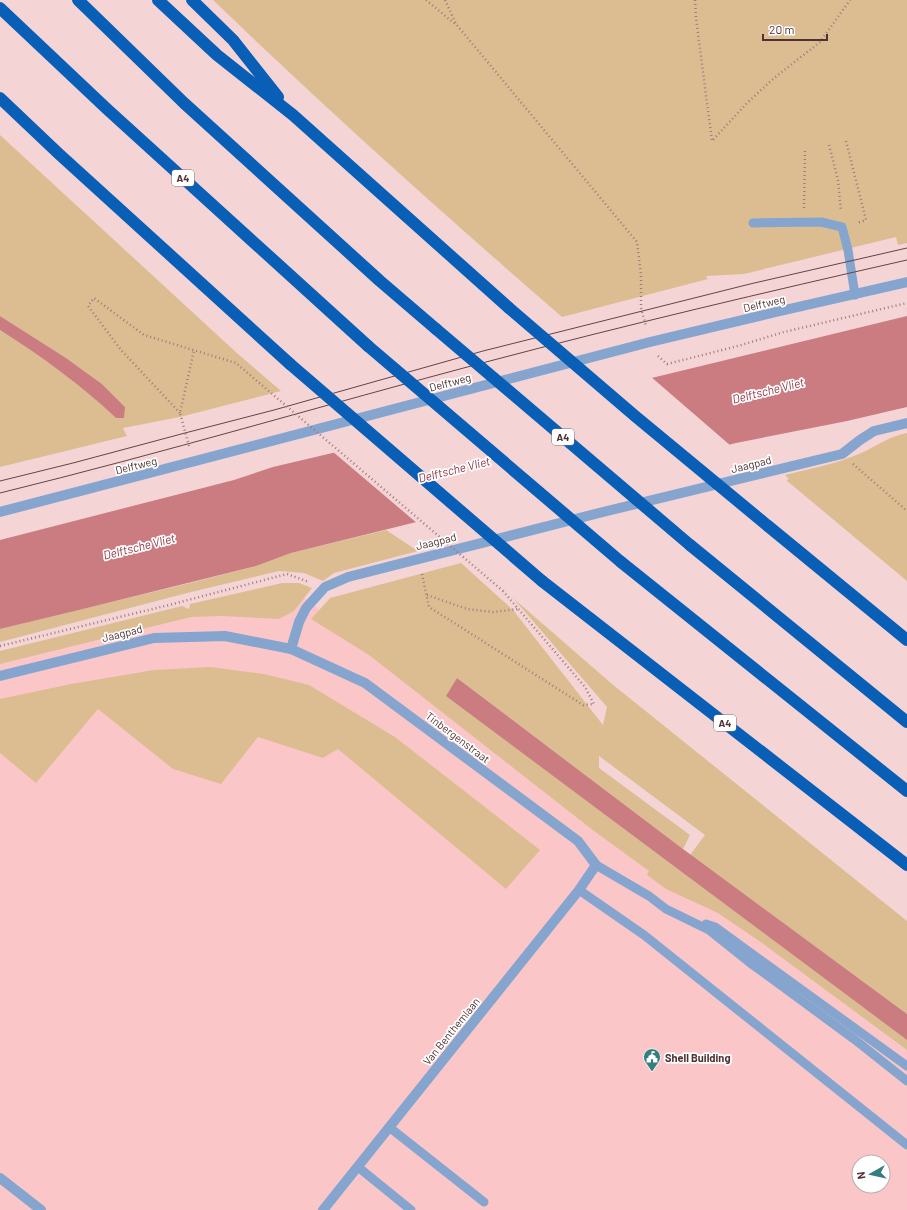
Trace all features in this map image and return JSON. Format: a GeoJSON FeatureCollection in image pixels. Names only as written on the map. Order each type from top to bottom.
{"type":"FeatureCollection","features":[{"type":"Feature","properties":{"kind":"highway","name":"A4"},"geometry":{"type":"LineString","coordinates":[[78,0],[184,103],[380,281],[690,545],[907,722]]}},
{"type":"Feature","properties":{"kind":"highway"},"geometry":{"type":"LineString","coordinates":[[158,0],[218,55],[293,115],[509,308],[635,416],[907,640]]}},
{"type":"Feature","properties":{"kind":"highway"},"geometry":{"type":"LineString","coordinates":[[192,0],[233,40],[293,115]]}},
{"type":"Feature","properties":{"kind":"highway","name":"A4"},"geometry":{"type":"LineString","coordinates":[[0,8],[107,109],[368,346],[621,562],[907,791]]}},
{"type":"Feature","properties":{"kind":"highway","name":"A4"},"geometry":{"type":"LineString","coordinates":[[0,98],[59,154],[290,364],[542,581],[907,865]]}},
{"type":"Feature","properties":{"kind":"street","name":"Delftweg"},"geometry":{"type":"LineString","coordinates":[[0,512],[650,342],[907,282]]}},
{"type":"Feature","properties":{"kind":"street","name":"Jaagpad"},"geometry":{"type":"LineString","coordinates":[[0,676],[154,638],[225,636],[291,648],[299,622],[306,608],[325,587],[348,577],[418,558],[842,454],[869,434],[907,423]]}},
{"type":"Feature","properties":{"kind":"street","name":"Tinbergenstraat"},"geometry":{"type":"LineString","coordinates":[[291,648],[365,683],[578,841],[596,865]]}},
{"type":"Feature","properties":{"kind":"street","name":"Van Benthemlaan"},"geometry":{"type":"LineString","coordinates":[[323,1210],[579,890],[596,865]]}},
{"type":"Feature","properties":{"kind":"street"},"geometry":{"type":"LineString","coordinates":[[0,1178],[41,1210]]}},
{"type":"Feature","properties":{"kind":"lane"},"geometry":{"type":"LineString","coordinates":[[753,223],[821,222],[842,227],[848,250],[855,294]]}},
{"type":"Feature","properties":{"kind":"lane"},"geometry":{"type":"LineString","coordinates":[[596,865],[649,896],[666,909],[709,930],[907,1081]]}},
{"type":"Feature","properties":{"kind":"lane"},"geometry":{"type":"LineString","coordinates":[[579,890],[644,935],[907,1145]]}},
{"type":"Feature","properties":{"kind":"lane"},"geometry":{"type":"LineString","coordinates":[[677,915],[715,927],[907,1066]]}},
{"type":"Feature","properties":{"kind":"lane"},"geometry":{"type":"LineString","coordinates":[[389,1127],[484,1202]]}},
{"type":"Feature","properties":{"kind":"lane"},"geometry":{"type":"LineString","coordinates":[[358,1167],[411,1210]]}},
{"type":"Feature","properties":{"kind":"path"},"geometry":{"type":"LineString","coordinates":[[426,0],[456,24],[637,242],[641,275],[641,308],[646,328]]}},
{"type":"Feature","properties":{"kind":"path"},"geometry":{"type":"LineString","coordinates":[[445,0],[456,24]]}},
{"type":"Feature","properties":{"kind":"path"},"geometry":{"type":"LineString","coordinates":[[695,0],[712,141],[772,79],[820,42],[850,0]]}},
{"type":"Feature","properties":{"kind":"path"},"geometry":{"type":"LineString","coordinates":[[829,145],[838,180],[842,227],[866,220],[846,141]]}},
{"type":"Feature","properties":{"kind":"path"},"geometry":{"type":"LineString","coordinates":[[805,150],[805,222]]}},
{"type":"Feature","properties":{"kind":"path"},"geometry":{"type":"LineString","coordinates":[[180,412],[121,350],[88,306],[94,298],[144,335],[236,363],[503,591],[584,687],[594,704],[583,705],[429,607],[418,558]]}},
{"type":"Feature","properties":{"kind":"path"},"geometry":{"type":"LineString","coordinates":[[657,355],[667,364],[738,346],[784,332],[907,303]]}},
{"type":"Feature","properties":{"kind":"path"},"geometry":{"type":"LineString","coordinates":[[193,462],[180,412],[194,350]]}},
{"type":"Feature","properties":{"kind":"path"},"geometry":{"type":"LineString","coordinates":[[842,454],[907,510]]}},
{"type":"Feature","properties":{"kind":"path"},"geometry":{"type":"LineString","coordinates":[[0,646],[169,605],[286,574],[325,587]]}},
{"type":"Feature","properties":{"kind":"path"},"geometry":{"type":"LineString","coordinates":[[427,595],[467,609],[492,612],[518,609]]}},
{"type":"Feature","properties":{"kind":"shaded area"},"geometry":{"type":"Polygon","coordinates":[[[213,0],[907,0],[907,243],[898,245],[896,237],[744,274],[706,276],[708,279],[562,317],[385,161],[213,0]]]}},
{"type":"Feature","properties":{"kind":"shaded area"},"geometry":{"type":"Polygon","coordinates":[[[0,135],[238,354],[281,391],[180,417],[123,428],[127,436],[0,467],[0,330],[60,371],[116,418],[125,407],[102,384],[66,358],[0,316],[0,135]]]}},
{"type":"Feature","properties":{"kind":"shaded area"},"geometry":{"type":"Polygon","coordinates":[[[907,433],[907,581],[786,480],[789,479],[785,475],[850,458],[889,439],[907,433]]]}},
{"type":"Feature","properties":{"kind":"shaded area"},"geometry":{"type":"Polygon","coordinates":[[[386,530],[418,551],[334,573],[323,581],[304,573],[279,571],[187,593],[0,642],[0,629],[186,584],[256,566],[291,553],[386,530]]]}},
{"type":"Feature","properties":{"kind":"shaded area"},"geometry":{"type":"Polygon","coordinates":[[[461,563],[513,610],[603,725],[607,707],[513,598],[612,684],[907,921],[907,1014],[690,855],[705,835],[599,756],[599,768],[690,835],[683,849],[457,678],[447,696],[907,1040],[907,1050],[762,943],[718,913],[666,889],[647,875],[649,871],[594,831],[369,655],[311,619],[330,598],[461,563]]]}},
{"type":"Feature","properties":{"kind":"shaded area"},"geometry":{"type":"Polygon","coordinates":[[[282,583],[299,583],[312,588],[294,611],[279,619],[222,616],[191,617],[0,664],[0,651],[182,606],[189,609],[190,604],[282,583]]]}},
{"type":"Feature","properties":{"kind":"shaded area"},"geometry":{"type":"Polygon","coordinates":[[[293,589],[522,768],[907,1038],[907,1210],[0,1210],[0,663],[293,589]]]}},
{"type":"Feature","properties":{"kind":"shaded area"},"geometry":{"type":"Polygon","coordinates":[[[210,667],[264,674],[309,685],[395,737],[540,850],[506,889],[338,749],[323,758],[258,737],[221,784],[173,769],[98,709],[36,783],[0,753],[0,699],[71,684],[154,670],[210,667]]]}},
{"type":"Feature","properties":{"kind":"water"},"geometry":{"type":"Polygon","coordinates":[[[0,316],[66,358],[102,384],[125,407],[124,418],[116,418],[60,371],[0,330],[0,316]]]}},
{"type":"Feature","properties":{"kind":"water","name":"Delftsche Vliet"},"geometry":{"type":"Polygon","coordinates":[[[907,316],[907,407],[847,421],[736,443],[291,553],[256,566],[0,629],[0,540],[234,480],[273,467],[907,316]]]}},
{"type":"Feature","properties":{"kind":"water"},"geometry":{"type":"Polygon","coordinates":[[[457,678],[683,849],[907,1014],[907,1040],[446,696],[457,678]]]}},
{"type":"Feature","properties":{"kind":"pier"},"geometry":{"type":"Polygon","coordinates":[[[650,376],[731,446],[418,524],[332,451],[650,376]]]}},
{"type":"Feature","properties":{"kind":"tram line"},"geometry":{"type":"LineString","coordinates":[[0,481],[274,410],[483,351],[750,284],[907,248]]}},
{"type":"Feature","properties":{"kind":"tram line"},"geometry":{"type":"LineString","coordinates":[[0,493],[122,462],[539,348],[696,309],[907,260]]}},
{"type":"Feature","properties":{"kind":"place","name":"Shell Building"},"geometry":{"type":"Point","coordinates":[652,1072]}}]}
